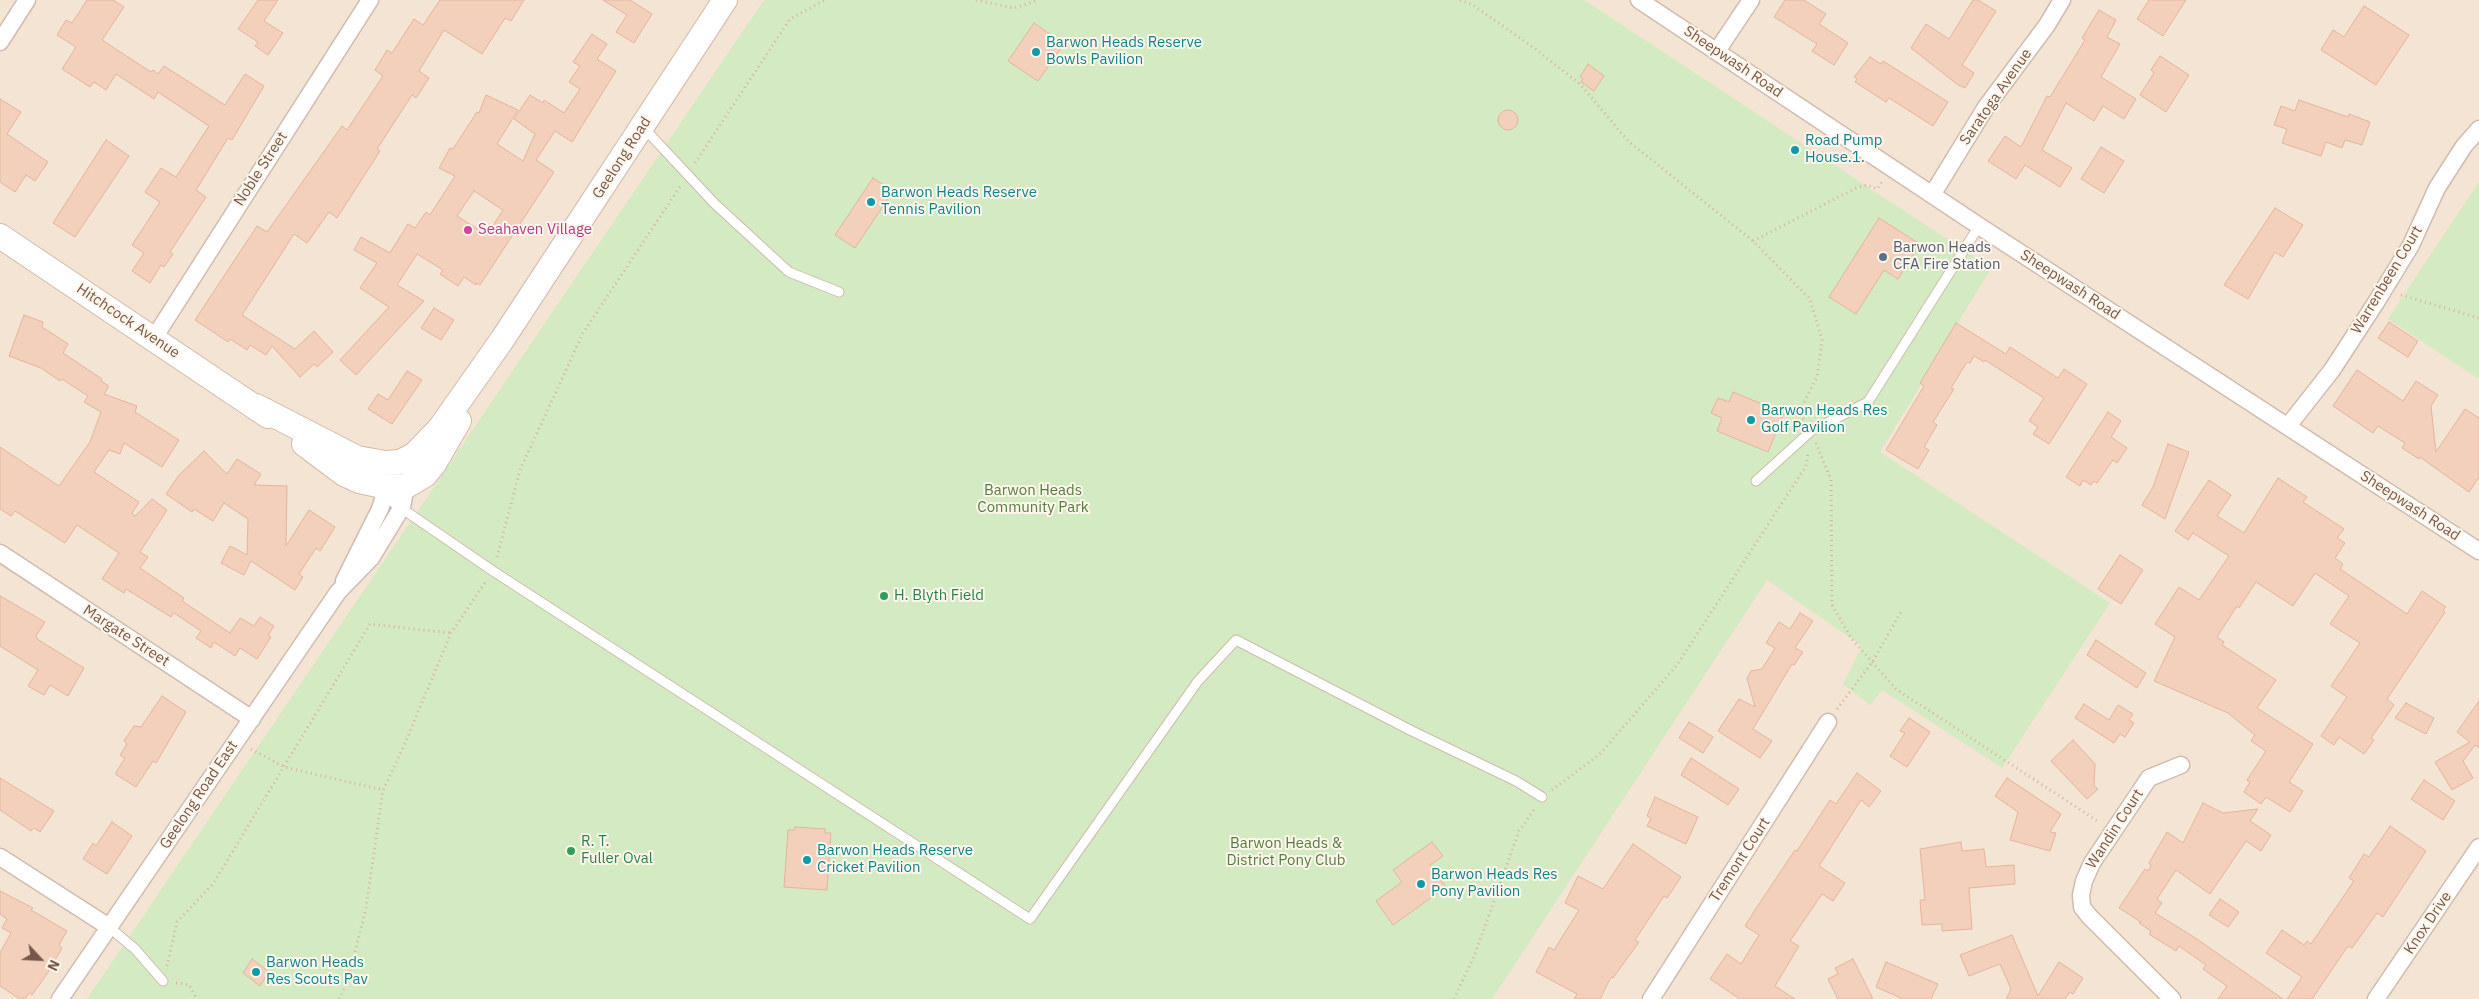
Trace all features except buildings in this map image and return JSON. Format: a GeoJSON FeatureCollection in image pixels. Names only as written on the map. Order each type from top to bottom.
{"type":"FeatureCollection","features":[{"type":"Feature","properties":{"kind":"street"},"geometry":{"type":"LineString","coordinates":[[0,42],[28,0]]}},
{"type":"Feature","properties":{"kind":"street","name":"Noble Street"},"geometry":{"type":"LineString","coordinates":[[154,338],[370,0]]}},
{"type":"Feature","properties":{"kind":"street","name":"Geelong Road"},"geometry":{"type":"LineString","coordinates":[[400,462],[414,455],[440,428],[502,340],[725,0]]}},
{"type":"Feature","properties":{"kind":"street","name":"Sheepwash Road"},"geometry":{"type":"LineString","coordinates":[[1639,0],[1979,226],[2479,551]]}},
{"type":"Feature","properties":{"kind":"street"},"geometry":{"type":"LineString","coordinates":[[1717,51],[1751,0]]}},
{"type":"Feature","properties":{"kind":"street","name":"Saratoga Avenue"},"geometry":{"type":"LineString","coordinates":[[1932,195],[1986,107],[2047,25],[2062,0]]}},
{"type":"Feature","properties":{"kind":"street","name":"Warrenbeen Court"},"geometry":{"type":"LineString","coordinates":[[2288,426],[2332,370],[2384,290],[2412,245],[2437,188],[2464,146],[2479,129]]}},
{"type":"Feature","properties":{"kind":"street","name":"Hitchcock Avenue"},"geometry":{"type":"LineString","coordinates":[[0,236],[256,406],[344,474],[395,494]]}},
{"type":"Feature","properties":{"kind":"street","name":"Geelong Road"},"geometry":{"type":"LineString","coordinates":[[395,494],[425,475],[434,464],[502,340]]}},
{"type":"Feature","properties":{"kind":"street","name":"Hitchcock Avenue"},"geometry":{"type":"LineString","coordinates":[[256,406],[357,458],[385,463],[400,462]]}},
{"type":"Feature","properties":{"kind":"street"},"geometry":{"type":"LineString","coordinates":[[395,494],[400,462]]}},
{"type":"Feature","properties":{"kind":"street","name":"Geelong Road East"},"geometry":{"type":"LineString","coordinates":[[60,999],[338,592],[395,494]]}},
{"type":"Feature","properties":{"kind":"street","name":"Margate Street"},"geometry":{"type":"LineString","coordinates":[[0,553],[252,719]]}},
{"type":"Feature","properties":{"kind":"street","name":"Tremont Court"},"geometry":{"type":"LineString","coordinates":[[1651,999],[1828,722]]}},
{"type":"Feature","properties":{"kind":"street","name":"Wandin Court"},"geometry":{"type":"LineString","coordinates":[[2172,999],[2082,907],[2080,895],[2084,880],[2092,863],[2149,778],[2181,766]]}},
{"type":"Feature","properties":{"kind":"street","name":"Knox Drive"},"geometry":{"type":"LineString","coordinates":[[2376,999],[2479,847]]}},
{"type":"Feature","properties":{"kind":"street"},"geometry":{"type":"LineString","coordinates":[[0,857],[109,927]]}},
{"type":"Feature","properties":{"kind":"lane"},"geometry":{"type":"LineString","coordinates":[[642,126],[715,204],[790,272],[839,292]]}},
{"type":"Feature","properties":{"kind":"lane"},"geometry":{"type":"LineString","coordinates":[[1756,482],[1811,431],[1868,402],[1979,226]]}},
{"type":"Feature","properties":{"kind":"lane"},"geometry":{"type":"LineString","coordinates":[[395,494],[493,571],[1030,919],[1198,681],[1236,640],[1412,731],[1516,781],[1542,797]]}},
{"type":"Feature","properties":{"kind":"lane"},"geometry":{"type":"LineString","coordinates":[[109,927],[135,949],[163,982]]}},
{"type":"Feature","properties":{"kind":"path"},"geometry":{"type":"LineString","coordinates":[[339,999],[348,980],[366,908],[383,790],[403,748],[451,633],[493,571],[520,470],[583,333],[790,19],[825,0]]}},
{"type":"Feature","properties":{"kind":"path"},"geometry":{"type":"LineString","coordinates":[[976,0],[1014,8],[1039,0]]}},
{"type":"Feature","properties":{"kind":"path"},"geometry":{"type":"LineString","coordinates":[[1460,0],[1481,10],[1581,85],[1628,141],[1753,241],[1810,299],[1822,340],[1817,377],[1799,412],[1811,431],[1831,480],[1832,605],[1851,638],[1896,689],[2112,831]]}},
{"type":"Feature","properties":{"kind":"path"},"geometry":{"type":"LineString","coordinates":[[1753,241],[1858,187],[1867,184],[1877,189],[1891,167]]}},
{"type":"Feature","properties":{"kind":"path"},"geometry":{"type":"LineString","coordinates":[[2384,290],[2479,318]]}},
{"type":"Feature","properties":{"kind":"path"},"geometry":{"type":"LineString","coordinates":[[1454,999],[1475,954],[1519,831],[1542,797],[1600,754],[1677,665],[1806,466],[1811,431]]}},
{"type":"Feature","properties":{"kind":"path"},"geometry":{"type":"LineString","coordinates":[[1828,722],[1873,661],[1902,610]]}},
{"type":"Feature","properties":{"kind":"path"},"geometry":{"type":"LineString","coordinates":[[196,999],[189,985],[163,982],[177,922],[213,884],[370,624],[451,633]]}},
{"type":"Feature","properties":{"kind":"path"},"geometry":{"type":"LineString","coordinates":[[236,742],[284,767],[383,790]]}},
{"type":"Feature","properties":{"kind":"shaded area"},"geometry":{"type":"Polygon","coordinates":[[[0,0],[2479,0],[2479,999],[0,999],[0,0]]]}},
{"type":"Feature","properties":{"kind":"green space","name":"Barwon Heads Community Park"},"geometry":{"type":"Polygon","coordinates":[[[764,0],[1584,0],[1991,268],[1880,452],[2110,603],[2002,768],[1882,690],[1870,705],[1843,684],[1862,646],[1767,580],[1492,999],[87,999],[764,0]]]}},
{"type":"Feature","properties":{"kind":"green space"},"geometry":{"type":"Polygon","coordinates":[[[2479,182],[2479,379],[2388,319],[2479,182]]]}},
{"type":"Feature","properties":{"kind":"place","name":"Barwon Heads Reserve Bowls Pavilion"},"geometry":{"type":"Point","coordinates":[1036,52]}},
{"type":"Feature","properties":{"kind":"place","name":"Road Pump House.1."},"geometry":{"type":"Point","coordinates":[1795,150]}},
{"type":"Feature","properties":{"kind":"place","name":"Barwon Heads Reserve Tennis Pavilion"},"geometry":{"type":"Point","coordinates":[871,202]}},
{"type":"Feature","properties":{"kind":"place","name":"Seahaven Village"},"geometry":{"type":"Point","coordinates":[468,230]}},
{"type":"Feature","properties":{"kind":"place","name":"Barwon Heads CFA Fire Station"},"geometry":{"type":"Point","coordinates":[1883,257]}},
{"type":"Feature","properties":{"kind":"place","name":"Barwon Heads Res Golf Pavilion"},"geometry":{"type":"Point","coordinates":[1751,420]}},
{"type":"Feature","properties":{"kind":"place","name":"H. Blyth Field"},"geometry":{"type":"Point","coordinates":[884,596]}},
{"type":"Feature","properties":{"kind":"place","name":"R. T. Fuller Oval"},"geometry":{"type":"Point","coordinates":[571,851]}},
{"type":"Feature","properties":{"kind":"place","name":"Barwon Heads Reserve Cricket Pavilion"},"geometry":{"type":"Point","coordinates":[807,860]}},
{"type":"Feature","properties":{"kind":"place","name":"Barwon Heads Res Pony Pavilion"},"geometry":{"type":"Point","coordinates":[1421,884]}},
{"type":"Feature","properties":{"kind":"place","name":"Barwon Heads Res Scouts Pav"},"geometry":{"type":"Point","coordinates":[256,972]}},
{"type":"Feature","properties":{"kind":"park label","name":"Barwon Heads & District Pony Club"},"geometry":{"type":"Point","coordinates":[1286,852]}}]}
